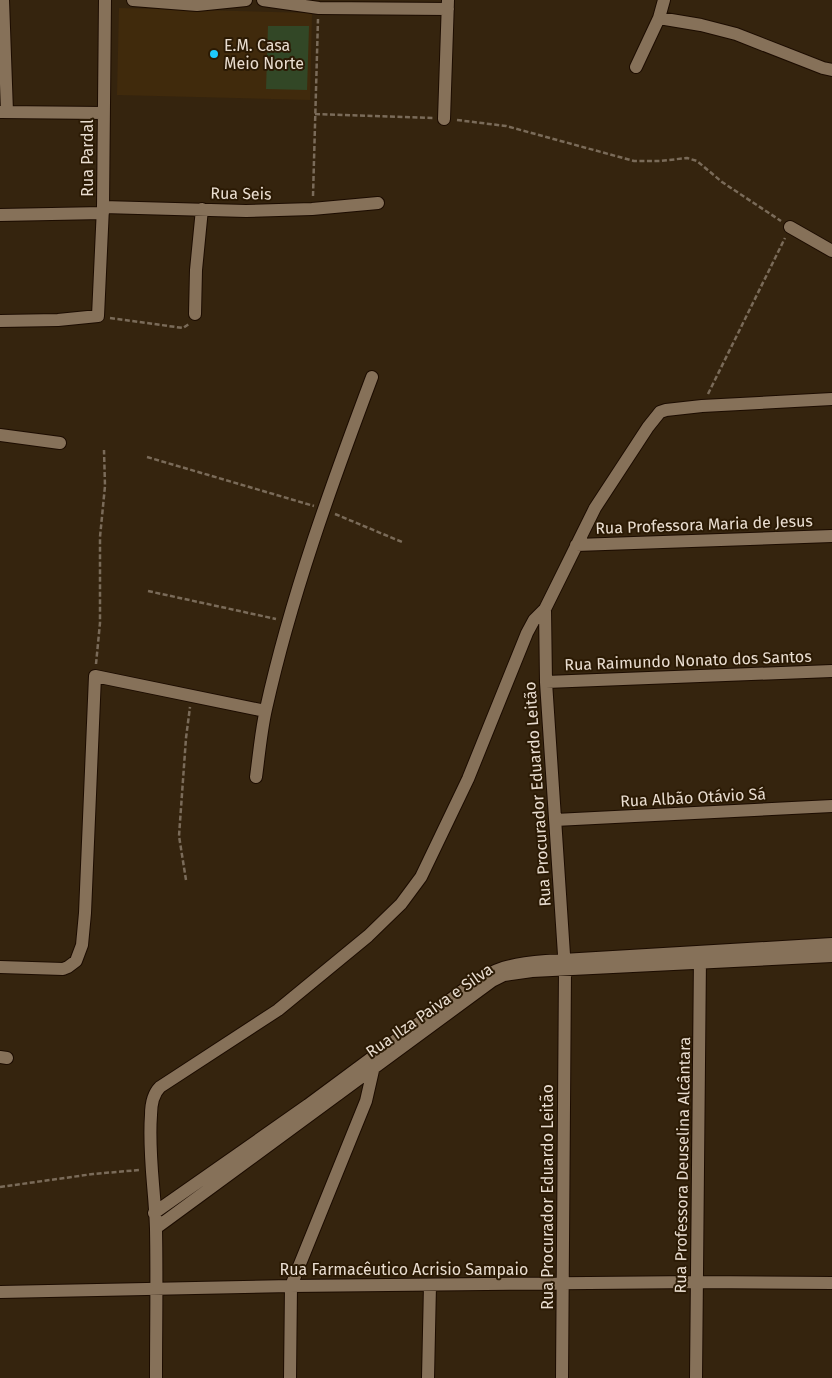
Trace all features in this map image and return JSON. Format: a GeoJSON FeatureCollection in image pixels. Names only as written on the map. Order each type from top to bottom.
{"type":"FeatureCollection","features":[{"type":"Feature","properties":{"kind":"street"},"geometry":{"type":"LineString","coordinates":[[3,0],[4,112],[103,113]]}},
{"type":"Feature","properties":{"kind":"street","name":"Rua Pardal"},"geometry":{"type":"LineString","coordinates":[[98,316],[103,210],[105,0]]}},
{"type":"Feature","properties":{"kind":"street"},"geometry":{"type":"LineString","coordinates":[[133,0],[197,5],[246,0]]}},
{"type":"Feature","properties":{"kind":"street"},"geometry":{"type":"LineString","coordinates":[[263,0],[319,8],[448,4],[444,119]]}},
{"type":"Feature","properties":{"kind":"street"},"geometry":{"type":"LineString","coordinates":[[636,67],[659,18],[664,0]]}},
{"type":"Feature","properties":{"kind":"street"},"geometry":{"type":"LineString","coordinates":[[659,18],[701,25],[736,34],[832,70]]}},
{"type":"Feature","properties":{"kind":"street","name":"Rua Seis"},"geometry":{"type":"LineString","coordinates":[[0,215],[103,210],[202,209],[246,211],[378,204]]}},
{"type":"Feature","properties":{"kind":"street"},"geometry":{"type":"LineString","coordinates":[[195,314],[196,270],[202,209]]}},
{"type":"Feature","properties":{"kind":"street"},"geometry":{"type":"LineString","coordinates":[[790,227],[832,251]]}},
{"type":"Feature","properties":{"kind":"street"},"geometry":{"type":"LineString","coordinates":[[0,321],[58,320],[98,316]]}},
{"type":"Feature","properties":{"kind":"street"},"geometry":{"type":"LineString","coordinates":[[256,777],[265,711],[288,621],[332,483],[372,377]]}},
{"type":"Feature","properties":{"kind":"street","name":"Rua Procurador Eduardo Leitão"},"geometry":{"type":"LineString","coordinates":[[562,1378],[565,965],[546,682],[545,609],[576,545],[612,481],[656,416],[666,410],[702,406],[832,399]]}},
{"type":"Feature","properties":{"kind":"street"},"geometry":{"type":"LineString","coordinates":[[0,434],[60,443]]}},
{"type":"Feature","properties":{"kind":"street","name":"Rua Professora Maria de Jesus"},"geometry":{"type":"LineString","coordinates":[[576,545],[832,536]]}},
{"type":"Feature","properties":{"kind":"street"},"geometry":{"type":"LineString","coordinates":[[156,1378],[156,1228],[151,1168],[151,1113],[157,1090],[278,1010],[382,925],[401,904],[421,877],[468,778],[527,633],[534,620],[545,609]]}},
{"type":"Feature","properties":{"kind":"street","name":"Rua Raimundo Nonato dos Santos"},"geometry":{"type":"LineString","coordinates":[[546,682],[832,671]]}},
{"type":"Feature","properties":{"kind":"street"},"geometry":{"type":"LineString","coordinates":[[0,967],[63,969],[76,961],[82,945],[95,676],[265,711]]}},
{"type":"Feature","properties":{"kind":"street","name":"Rua Albão Otávio Sá"},"geometry":{"type":"LineString","coordinates":[[555,820],[832,806]]}},
{"type":"Feature","properties":{"kind":"street","name":"Rua Ilza Paiva e Silva"},"geometry":{"type":"LineString","coordinates":[[700,958],[832,944]]}},
{"type":"Feature","properties":{"kind":"street","name":"Rua Ilza Paiva e Silva"},"geometry":{"type":"LineString","coordinates":[[154,1213],[377,1054],[471,984],[492,971],[518,964],[565,965],[700,958],[832,956]]}},
{"type":"Feature","properties":{"kind":"street","name":"Rua Professora Deuselina Alcântara"},"geometry":{"type":"LineString","coordinates":[[696,1378],[700,958]]}},
{"type":"Feature","properties":{"kind":"street","name":"Rua Ilza Paiva e Silva"},"geometry":{"type":"LineString","coordinates":[[156,1228],[462,1002],[499,977],[565,965]]}},
{"type":"Feature","properties":{"kind":"street"},"geometry":{"type":"LineString","coordinates":[[290,1378],[291,1286],[366,1101],[377,1054]]}},
{"type":"Feature","properties":{"kind":"street","name":"Rua Farmacêutico Acrisio Sampaio"},"geometry":{"type":"LineString","coordinates":[[0,1292],[291,1286],[697,1282],[832,1283]]}},
{"type":"Feature","properties":{"kind":"street"},"geometry":{"type":"LineString","coordinates":[[428,1378],[430,1285]]}},
{"type":"Feature","properties":{"kind":"path"},"geometry":{"type":"LineString","coordinates":[[312,209],[319,8]]}},
{"type":"Feature","properties":{"kind":"path"},"geometry":{"type":"LineString","coordinates":[[315,114],[444,119],[506,126],[634,161],[660,162],[687,158],[697,161],[722,182],[790,227],[702,406]]}},
{"type":"Feature","properties":{"kind":"path"},"geometry":{"type":"LineString","coordinates":[[98,316],[183,328],[192,321],[195,314]]}},
{"type":"Feature","properties":{"kind":"path"},"geometry":{"type":"LineString","coordinates":[[95,676],[100,623],[100,537],[104,486],[104,450]]}},
{"type":"Feature","properties":{"kind":"path"},"geometry":{"type":"LineString","coordinates":[[147,457],[324,509],[402,542]]}},
{"type":"Feature","properties":{"kind":"path"},"geometry":{"type":"LineString","coordinates":[[148,591],[288,621]]}},
{"type":"Feature","properties":{"kind":"path"},"geometry":{"type":"LineString","coordinates":[[186,880],[179,836],[186,738],[192,696]]}},
{"type":"Feature","properties":{"kind":"path"},"geometry":{"type":"LineString","coordinates":[[0,1187],[151,1168]]}},
{"type":"Feature","properties":{"kind":"shaded area","name":"E.M. Casa Meio Norte"},"geometry":{"type":"Polygon","coordinates":[[[119,8],[312,13],[310,100],[117,95],[119,8]]]}},
{"type":"Feature","properties":{"kind":"green space"},"geometry":{"type":"Polygon","coordinates":[[[268,26],[309,26],[307,90],[266,89],[268,26]]]}},
{"type":"Feature","properties":{"kind":"place","name":"E.M. Casa Meio Norte"},"geometry":{"type":"Point","coordinates":[214,54]}}]}
